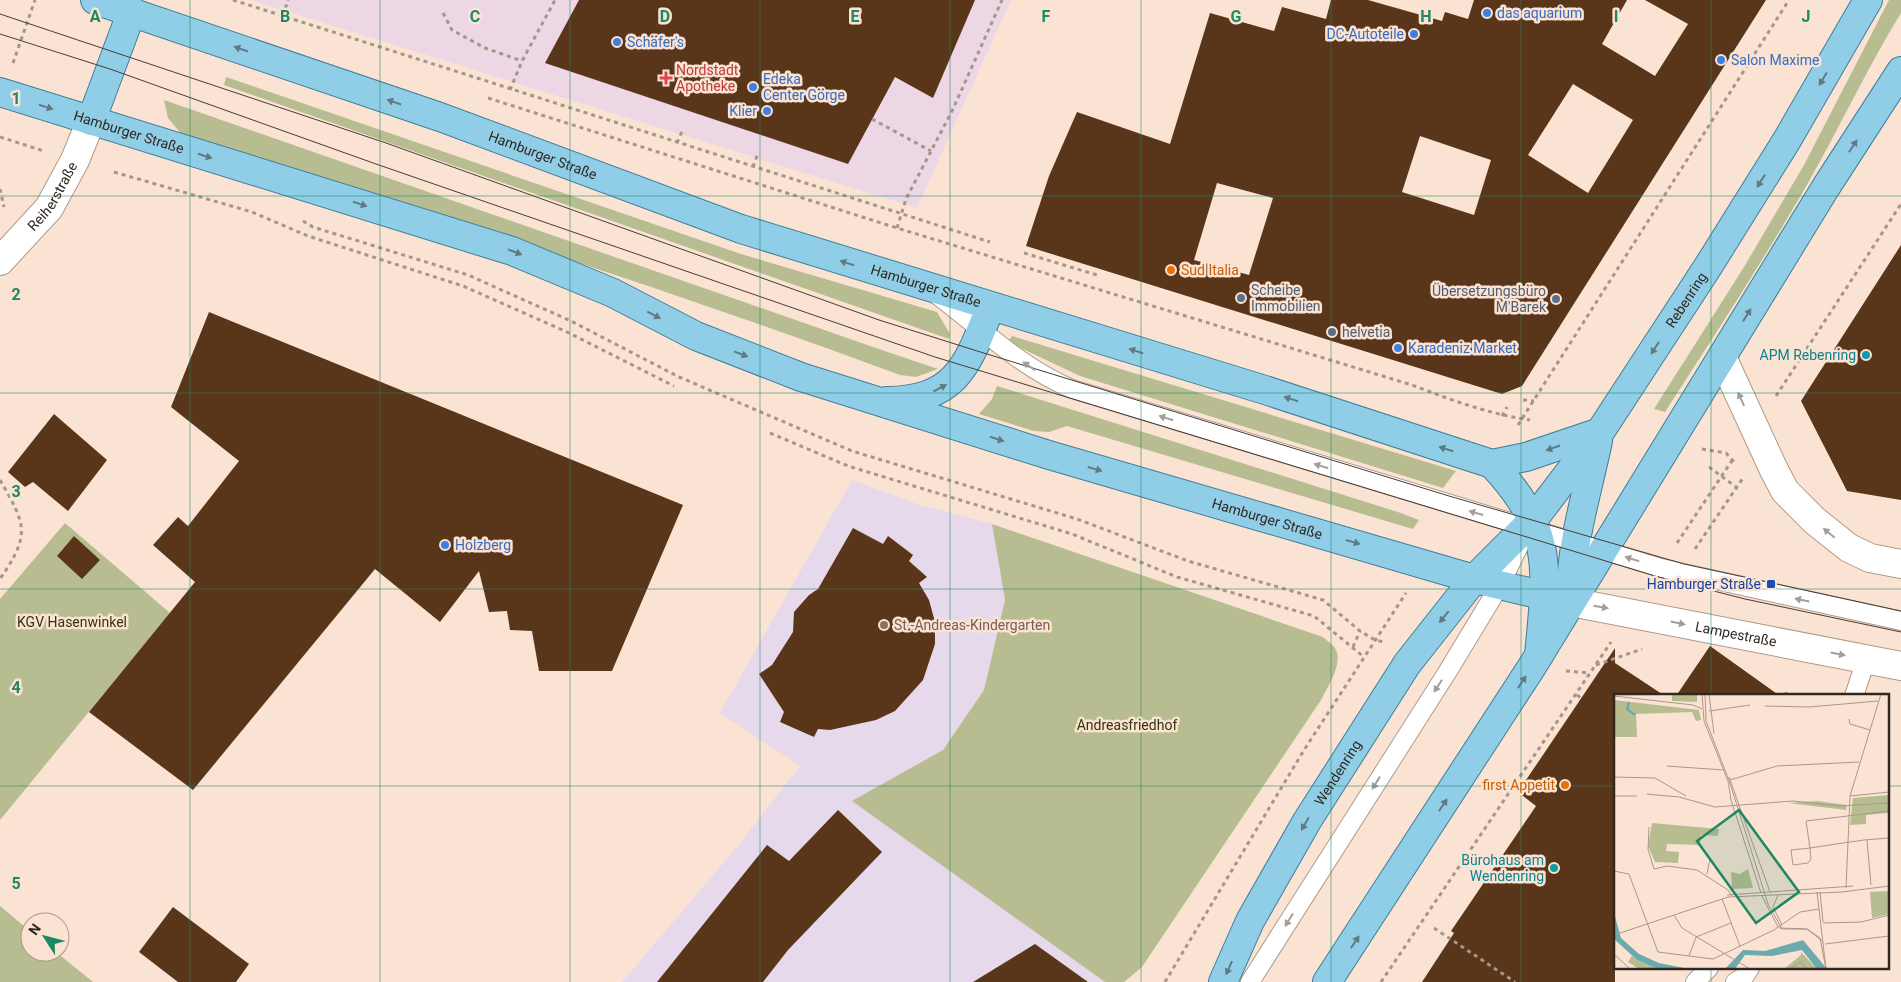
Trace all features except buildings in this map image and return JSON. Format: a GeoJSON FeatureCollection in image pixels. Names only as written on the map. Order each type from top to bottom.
{"type":"FeatureCollection","features":[{"type":"Feature","properties":{"kind":"main road","name":"Hamburger Straße"},"geometry":{"type":"LineString","coordinates":[[95,0],[132,11],[440,118],[740,229],[927,288],[986,319],[1265,390],[1492,464],[1526,457],[1600,432]]}},
{"type":"Feature","properties":{"kind":"main road","name":"Rebenring"},"geometry":{"type":"LineString","coordinates":[[1487,582],[1600,432],[1709,265],[1782,148],[1868,0]]}},
{"type":"Feature","properties":{"kind":"main road"},"geometry":{"type":"LineString","coordinates":[[91,122],[132,11]]}},
{"type":"Feature","properties":{"kind":"main road"},"geometry":{"type":"LineString","coordinates":[[1328,982],[1539,655],[1901,71]]}},
{"type":"Feature","properties":{"kind":"main road","name":"Hamburger Straße"},"geometry":{"type":"LineString","coordinates":[[1,92],[91,122],[512,250],[613,293],[696,336],[801,377],[1048,455],[1487,582],[1571,602]]}},
{"type":"Feature","properties":{"kind":"main road","name":"Hamburger Straße"},"geometry":{"type":"LineString","coordinates":[[876,401],[924,396],[946,387],[965,366],[974,350],[986,319]]}},
{"type":"Feature","properties":{"kind":"main road"},"geometry":{"type":"LineString","coordinates":[[1571,602],[1571,577],[1575,540],[1587,496],[1600,432]]}},
{"type":"Feature","properties":{"kind":"main road"},"geometry":{"type":"LineString","coordinates":[[1492,464],[1518,493],[1545,564],[1539,655]]}},
{"type":"Feature","properties":{"kind":"main road"},"geometry":{"type":"LineString","coordinates":[[1587,496],[1593,508],[1599,512],[1614,512],[1631,504]]}},
{"type":"Feature","properties":{"kind":"main road","name":"Wendenring"},"geometry":{"type":"LineString","coordinates":[[1223,982],[1250,921],[1307,821],[1407,664],[1487,582]]}},
{"type":"Feature","properties":{"kind":"street","name":"Reiherstraße"},"geometry":{"type":"LineString","coordinates":[[0,261],[49,208],[91,122]]}},
{"type":"Feature","properties":{"kind":"street"},"geometry":{"type":"LineString","coordinates":[[1722,357],[1772,468],[1785,490],[1815,521],[1849,548],[1870,558],[1901,564]]}},
{"type":"Feature","properties":{"kind":"street","name":"Lampestraße"},"geometry":{"type":"LineString","coordinates":[[1571,602],[1901,666]]}},
{"type":"Feature","properties":{"kind":"lane"},"geometry":{"type":"LineString","coordinates":[[986,319],[1029,366],[1050,379],[1072,389],[1531,526],[1661,568],[1901,621]]}},
{"type":"Feature","properties":{"kind":"lane"},"geometry":{"type":"LineString","coordinates":[[1250,982],[1448,671],[1487,582]]}},
{"type":"Feature","properties":{"kind":"lane"},"geometry":{"type":"LineString","coordinates":[[1855,694],[1866,660]]}},
{"type":"Feature","properties":{"kind":"lane"},"geometry":{"type":"LineString","coordinates":[[1695,982],[1707,970]]}},
{"type":"Feature","properties":{"kind":"lane"},"geometry":{"type":"LineString","coordinates":[[1735,982],[1745,976],[1749,970]]}},
{"type":"Feature","properties":{"kind":"path"},"geometry":{"type":"LineString","coordinates":[[1,92],[35,0]]}},
{"type":"Feature","properties":{"kind":"path"},"geometry":{"type":"LineString","coordinates":[[233,0],[990,242]]}},
{"type":"Feature","properties":{"kind":"path"},"geometry":{"type":"LineString","coordinates":[[283,16],[288,0]]}},
{"type":"Feature","properties":{"kind":"path"},"geometry":{"type":"LineString","coordinates":[[510,90],[522,61],[555,0]]}},
{"type":"Feature","properties":{"kind":"path"},"geometry":{"type":"LineString","coordinates":[[897,228],[906,199],[953,108],[1002,0]]}},
{"type":"Feature","properties":{"kind":"path"},"geometry":{"type":"LineString","coordinates":[[480,95],[897,228],[1412,384],[1452,400],[1502,416],[1522,419],[1789,0]]}},
{"type":"Feature","properties":{"kind":"path"},"geometry":{"type":"LineString","coordinates":[[443,13],[452,30],[485,48],[522,61]]}},
{"type":"Feature","properties":{"kind":"path"},"geometry":{"type":"LineString","coordinates":[[872,119],[931,151]]}},
{"type":"Feature","properties":{"kind":"path"},"geometry":{"type":"LineString","coordinates":[[677,143],[683,129]]}},
{"type":"Feature","properties":{"kind":"path"},"geometry":{"type":"LineString","coordinates":[[0,137],[47,152]]}},
{"type":"Feature","properties":{"kind":"path"},"geometry":{"type":"LineString","coordinates":[[753,167],[758,153]]}},
{"type":"Feature","properties":{"kind":"path"},"geometry":{"type":"LineString","coordinates":[[114,172],[252,212],[308,236],[463,286],[567,332],[674,386]]}},
{"type":"Feature","properties":{"kind":"path"},"geometry":{"type":"LineString","coordinates":[[0,189],[4,207],[0,212]]}},
{"type":"Feature","properties":{"kind":"path"},"geometry":{"type":"LineString","coordinates":[[1774,399],[1901,204]]}},
{"type":"Feature","properties":{"kind":"path"},"geometry":{"type":"LineString","coordinates":[[298,218],[313,227],[468,275],[571,320],[678,377],[852,451],[1077,519],[1188,561],[1323,600],[1360,631],[1375,640],[1304,750],[1165,982]]}},
{"type":"Feature","properties":{"kind":"path"},"geometry":{"type":"LineString","coordinates":[[1024,253],[1097,275]]}},
{"type":"Feature","properties":{"kind":"path"},"geometry":{"type":"LineString","coordinates":[[1523,400],[1534,401]]}},
{"type":"Feature","properties":{"kind":"path"},"geometry":{"type":"LineString","coordinates":[[1502,416],[1507,407]]}},
{"type":"Feature","properties":{"kind":"path"},"geometry":{"type":"LineString","coordinates":[[770,433],[848,466],[1072,534],[1177,577],[1314,616],[1364,657]]}},
{"type":"Feature","properties":{"kind":"path"},"geometry":{"type":"LineString","coordinates":[[1661,568],[1732,461],[1726,453]]}},
{"type":"Feature","properties":{"kind":"path"},"geometry":{"type":"LineString","coordinates":[[1709,467],[1736,487]]}},
{"type":"Feature","properties":{"kind":"path"},"geometry":{"type":"LineString","coordinates":[[1690,557],[1745,474]]}},
{"type":"Feature","properties":{"kind":"path"},"geometry":{"type":"LineString","coordinates":[[0,480],[17,509],[23,533],[14,559],[0,579]]}},
{"type":"Feature","properties":{"kind":"path"},"geometry":{"type":"LineString","coordinates":[[1353,647],[1360,631]]}},
{"type":"Feature","properties":{"kind":"path"},"geometry":{"type":"LineString","coordinates":[[1381,982],[1610,644]]}},
{"type":"Feature","properties":{"kind":"path"},"geometry":{"type":"LineString","coordinates":[[1577,695],[1581,698]]}},
{"type":"Feature","properties":{"kind":"path"},"geometry":{"type":"LineString","coordinates":[[1434,928],[1514,982]]}},
{"type":"Feature","properties":{"kind":"shaded area"},"geometry":{"type":"Polygon","coordinates":[[[250,0],[1011,0],[917,208],[250,0]]]}},
{"type":"Feature","properties":{"kind":"shaded area"},"geometry":{"type":"Polygon","coordinates":[[[852,480],[920,505],[992,524],[1005,600],[984,690],[943,750],[853,801],[1105,982],[622,982],[737,847],[800,766],[720,713],[852,480]]]}},
{"type":"Feature","properties":{"kind":"green space"},"geometry":{"type":"Polygon","coordinates":[[[1889,0],[1901,0],[1901,13],[1808,183],[1756,270],[1665,412],[1654,409],[1744,267],[1804,165],[1889,0]]]}},
{"type":"Feature","properties":{"kind":"green space"},"geometry":{"type":"Polygon","coordinates":[[[226,77],[741,254],[937,312],[950,334],[949,339],[224,85],[226,77]]]}},
{"type":"Feature","properties":{"kind":"green space"},"geometry":{"type":"Polygon","coordinates":[[[164,100],[938,369],[916,377],[900,375],[543,251],[183,136],[168,118],[164,100]]]}},
{"type":"Feature","properties":{"kind":"green space"},"geometry":{"type":"Polygon","coordinates":[[[1012,336],[1456,471],[1443,488],[1080,376],[1008,342],[1012,336]]]}},
{"type":"Feature","properties":{"kind":"green space"},"geometry":{"type":"Polygon","coordinates":[[[997,386],[1419,520],[1413,529],[1067,426],[1049,432],[1034,431],[979,414],[992,399],[997,386]]]}},
{"type":"Feature","properties":{"kind":"green space","name":"KGV Hasenwinkel"},"geometry":{"type":"Polygon","coordinates":[[[65,523],[170,613],[0,820],[0,599],[65,523]]]}},
{"type":"Feature","properties":{"kind":"green space","name":"Andreasfriedhof"},"geometry":{"type":"Polygon","coordinates":[[[992,524],[1323,637],[1335,648],[1337,654],[1338,660],[1334,674],[1321,700],[1142,967],[1124,982],[1105,982],[852,801],[943,750],[984,690],[1005,600],[992,524]]]}},
{"type":"Feature","properties":{"kind":"green space"},"geometry":{"type":"Polygon","coordinates":[[[0,906],[20,923],[20,962],[68,962],[93,982],[0,982],[0,906]]]}},
{"type":"Feature","properties":{"kind":"tram line"},"geometry":{"type":"LineString","coordinates":[[0,14],[386,143],[879,320],[974,350],[1449,496],[1684,564],[1901,611]]}},
{"type":"Feature","properties":{"kind":"tram line"},"geometry":{"type":"LineString","coordinates":[[0,34],[110,69],[376,164],[935,357],[1655,576],[1745,599],[1901,632]]}},
{"type":"Feature","properties":{"kind":"place","name":"das aquarium"},"geometry":{"type":"Point","coordinates":[1487,13]}},
{"type":"Feature","properties":{"kind":"place","name":"DC-Autoteile"},"geometry":{"type":"Point","coordinates":[1414,34]}},
{"type":"Feature","properties":{"kind":"place","name":"Schäfer's"},"geometry":{"type":"Point","coordinates":[617,42]}},
{"type":"Feature","properties":{"kind":"place","name":"Salon Maxime"},"geometry":{"type":"Point","coordinates":[1721,60]}},
{"type":"Feature","properties":{"kind":"place","name":"Nordstadt Apotheke"},"geometry":{"type":"Point","coordinates":[666,78]}},
{"type":"Feature","properties":{"kind":"place","name":"Edeka Center Görge"},"geometry":{"type":"Point","coordinates":[753,87]}},
{"type":"Feature","properties":{"kind":"place","name":"Klier"},"geometry":{"type":"Point","coordinates":[767,111]}},
{"type":"Feature","properties":{"kind":"place","name":"Sud Italia"},"geometry":{"type":"Point","coordinates":[1171,270]}},
{"type":"Feature","properties":{"kind":"place","name":"Scheibe Immobilien"},"geometry":{"type":"Point","coordinates":[1241,298]}},
{"type":"Feature","properties":{"kind":"place","name":"Übersetzungsbüro M'Barek"},"geometry":{"type":"Point","coordinates":[1556,299]}},
{"type":"Feature","properties":{"kind":"place","name":"helvetia"},"geometry":{"type":"Point","coordinates":[1332,332]}},
{"type":"Feature","properties":{"kind":"place","name":"Karadeniz Market"},"geometry":{"type":"Point","coordinates":[1398,348]}},
{"type":"Feature","properties":{"kind":"place","name":"APM Rebenring"},"geometry":{"type":"Point","coordinates":[1866,355]}},
{"type":"Feature","properties":{"kind":"place","name":"Holzberg"},"geometry":{"type":"Point","coordinates":[445,545]}},
{"type":"Feature","properties":{"kind":"place","name":"Hamburger Straße"},"geometry":{"type":"Point","coordinates":[1771,584]}},
{"type":"Feature","properties":{"kind":"place","name":"St.-Andreas-Kindergarten"},"geometry":{"type":"Point","coordinates":[884,625]}},
{"type":"Feature","properties":{"kind":"place","name":"first Appetit"},"geometry":{"type":"Point","coordinates":[1565,785]}},
{"type":"Feature","properties":{"kind":"place","name":"Bürohaus am Wendenring"},"geometry":{"type":"Point","coordinates":[1554,868]}}]}
